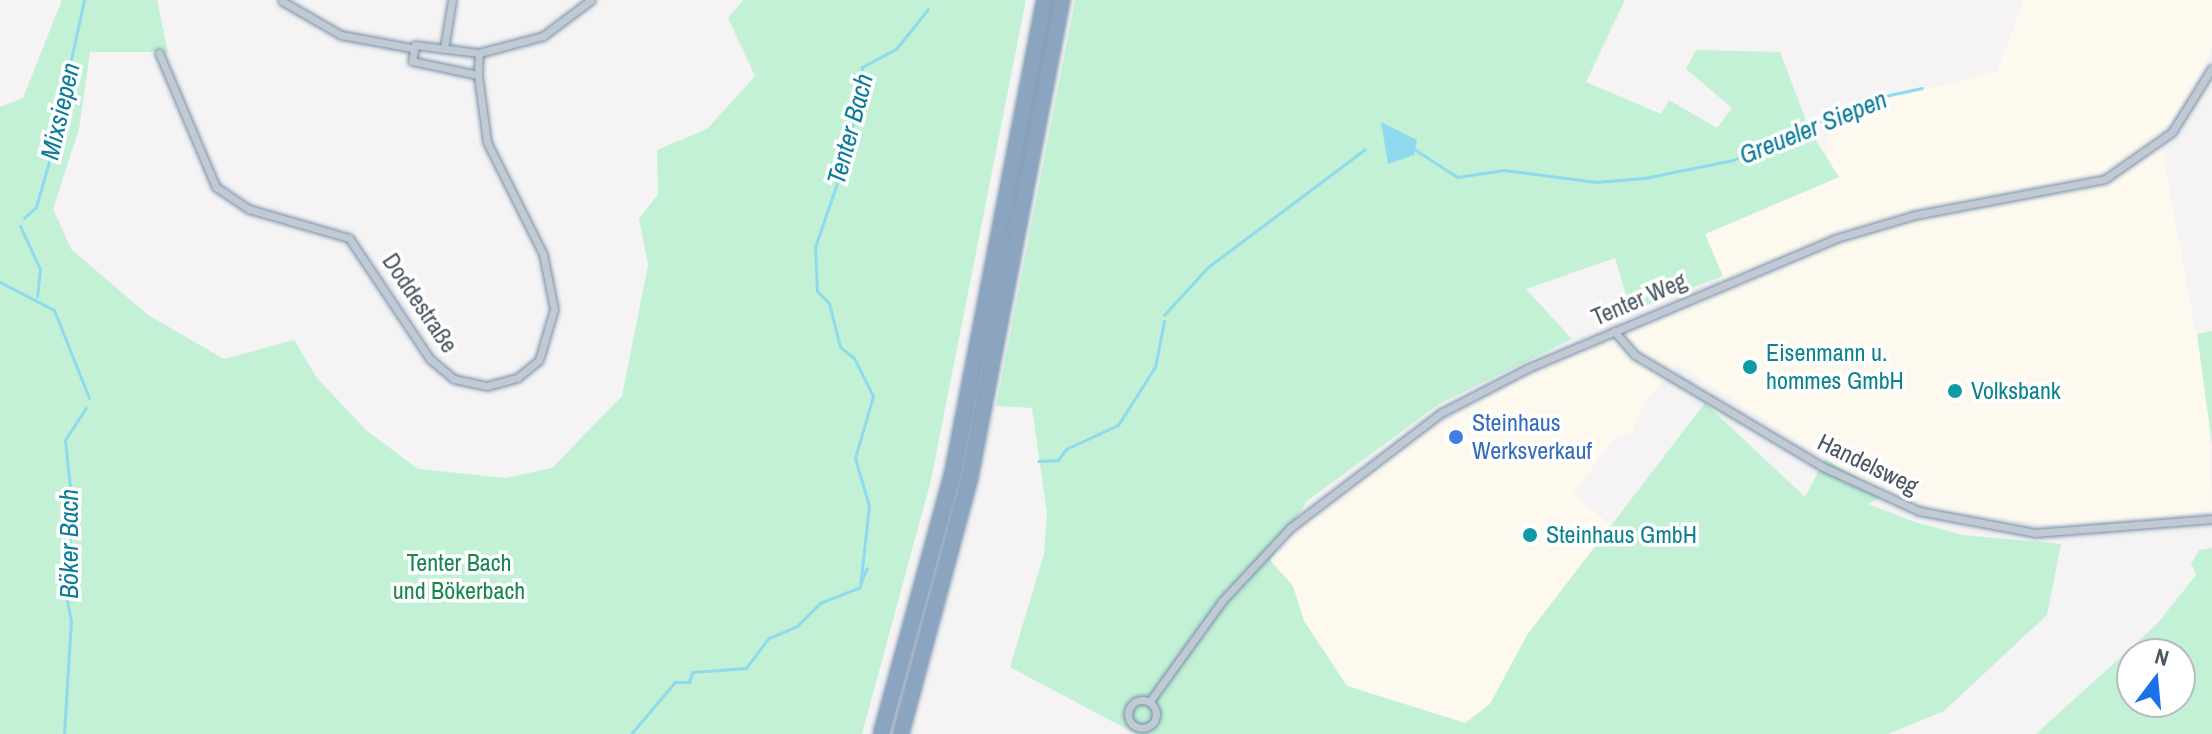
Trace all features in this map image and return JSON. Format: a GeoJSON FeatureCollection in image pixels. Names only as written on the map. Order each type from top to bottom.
{"type":"FeatureCollection","features":[{"type":"Feature","properties":{"kind":"highway"},"geometry":{"type":"LineString","coordinates":[[881,734],[952,475],[1044,0]]}},
{"type":"Feature","properties":{"kind":"highway"},"geometry":{"type":"LineString","coordinates":[[901,734],[970,478],[1062,0]]}},
{"type":"Feature","properties":{"kind":"street"},"geometry":{"type":"LineString","coordinates":[[444,49],[452,0]]}},
{"type":"Feature","properties":{"kind":"street"},"geometry":{"type":"LineString","coordinates":[[282,1],[341,35],[412,48],[479,53],[543,36],[591,0]]}},
{"type":"Feature","properties":{"kind":"street"},"geometry":{"type":"LineString","coordinates":[[412,48],[412,61],[478,75]]}},
{"type":"Feature","properties":{"kind":"street","name":"Doddestraße"},"geometry":{"type":"LineString","coordinates":[[159,53],[196,154],[216,187],[249,209],[349,238],[430,359],[454,379],[487,386],[517,378],[539,360],[554,309],[543,254],[487,142],[478,75],[479,53]]}},
{"type":"Feature","properties":{"kind":"street","name":"Tenter Weg"},"geometry":{"type":"LineString","coordinates":[[1150,701],[1239,582],[1361,468],[1484,389],[1614,331],[1871,227],[2105,179],[2172,132],[2212,68]]}},
{"type":"Feature","properties":{"kind":"street","name":"Handelsweg"},"geometry":{"type":"LineString","coordinates":[[1614,331],[1635,355],[1899,505],[2022,532],[2212,519]]}},
{"type":"Feature","properties":{"kind":"street"},"geometry":{"type":"LineString","coordinates":[[2175,522],[2177,534]]}},
{"type":"Feature","properties":{"kind":"street"},"geometry":{"type":"LineString","coordinates":[[1130,734],[1135,726],[1132,704],[1150,701],[1153,723],[1135,726]]}},
{"type":"Feature","properties":{"kind":"shaded area"},"geometry":{"type":"Polygon","coordinates":[[[2024,0],[2212,0],[2212,46],[2196,88],[2160,137],[2209,405],[2212,512],[2061,526],[1936,510],[1859,480],[1679,365],[1646,399],[1632,432],[1614,438],[1573,494],[1612,526],[1527,635],[1490,704],[1466,723],[1348,686],[1304,621],[1293,586],[1270,560],[1291,536],[1368,470],[1443,422],[1575,352],[1723,292],[1704,235],[1838,178],[1826,153],[1830,134],[1889,99],[1997,71],[2024,0]]]}},
{"type":"Feature","properties":{"kind":"green space","name":"Tenter Bach und Bökerbach"},"geometry":{"type":"Polygon","coordinates":[[[62,0],[157,0],[168,52],[90,52],[79,129],[53,209],[71,249],[148,315],[224,359],[294,340],[317,378],[366,430],[418,469],[506,478],[552,468],[622,396],[648,265],[639,219],[658,194],[657,150],[707,129],[755,76],[728,18],[743,0],[1026,0],[931,480],[862,734],[0,734],[0,107],[23,98],[62,0]]]}},
{"type":"Feature","properties":{"kind":"green space"},"geometry":{"type":"Polygon","coordinates":[[[1075,0],[1625,0],[1586,82],[1661,114],[1669,100],[1717,128],[1732,108],[1686,69],[1696,50],[1780,52],[1811,133],[1839,177],[1705,234],[1723,276],[1631,311],[1615,258],[1526,289],[1572,339],[1439,404],[1307,501],[1270,560],[1293,586],[1304,621],[1347,686],[1465,723],[1490,704],[1527,635],[1705,403],[1805,497],[1825,459],[1886,494],[1868,504],[1915,522],[1963,535],[2061,544],[2047,615],[1944,711],[1888,734],[1136,734],[1010,667],[1044,554],[1047,514],[1032,408],[996,406],[1075,0]]]}},
{"type":"Feature","properties":{"kind":"green space"},"geometry":{"type":"Polygon","coordinates":[[[2212,331],[2212,445],[2197,334],[2212,331]]]}},
{"type":"Feature","properties":{"kind":"green space"},"geometry":{"type":"Polygon","coordinates":[[[2212,548],[2212,734],[2036,734],[2116,661],[2116,718],[2196,718],[2196,638],[2142,638],[2157,624],[2196,575],[2191,564],[2199,550],[2212,548]]]}},
{"type":"Feature","properties":{"kind":"water"},"geometry":{"type":"Polygon","coordinates":[[[1381,122],[1417,140],[1414,155],[1388,164],[1381,122]]]}},
{"type":"Feature","properties":{"kind":"waterway","name":"Mixsiepen"},"geometry":{"type":"LineString","coordinates":[[24,218],[36,207],[48,165],[84,0]]}},
{"type":"Feature","properties":{"kind":"waterway","name":"Tenter Bach"},"geometry":{"type":"LineString","coordinates":[[631,734],[675,682],[689,682],[692,672],[746,668],[769,638],[797,626],[820,603],[860,587],[869,506],[855,458],[873,396],[854,358],[840,347],[829,303],[817,291],[815,247],[848,151],[862,67],[896,49],[928,9]]}},
{"type":"Feature","properties":{"kind":"waterway","name":"Greueler Siepen"},"geometry":{"type":"LineString","coordinates":[[1414,149],[1457,177],[1504,170],[1596,182],[1644,178],[1733,160],[1875,98],[1922,88]]}},
{"type":"Feature","properties":{"kind":"waterway","name":"Greueler Siepen"},"geometry":{"type":"LineString","coordinates":[[1164,315],[1208,267],[1365,149]]}},
{"type":"Feature","properties":{"kind":"waterway","name":"Mixsiepen"},"geometry":{"type":"LineString","coordinates":[[20,226],[40,269],[37,297]]}},
{"type":"Feature","properties":{"kind":"waterway","name":"Böker Bach"},"geometry":{"type":"LineString","coordinates":[[0,282],[54,310],[89,398]]}},
{"type":"Feature","properties":{"kind":"waterway","name":"Greueler Siepen"},"geometry":{"type":"LineString","coordinates":[[1038,461],[1058,460],[1066,449],[1118,425],[1155,367],[1164,321]]}},
{"type":"Feature","properties":{"kind":"waterway","name":"Böker Bach"},"geometry":{"type":"LineString","coordinates":[[64,734],[71,621],[64,584],[73,516],[65,440],[86,408]]}},
{"type":"Feature","properties":{"kind":"waterway","name":"Tenter Bach"},"geometry":{"type":"LineString","coordinates":[[861,582],[867,568]]}},
{"type":"Feature","properties":{"kind":"place","name":"Eisenmann u. hommes GmbH"},"geometry":{"type":"Point","coordinates":[1750,367]}},
{"type":"Feature","properties":{"kind":"place","name":"Volksbank"},"geometry":{"type":"Point","coordinates":[1955,391]}},
{"type":"Feature","properties":{"kind":"place","name":"Steinhaus Werksverkauf"},"geometry":{"type":"Point","coordinates":[1456,437]}},
{"type":"Feature","properties":{"kind":"place","name":"Steinhaus GmbH"},"geometry":{"type":"Point","coordinates":[1530,535]}}]}
